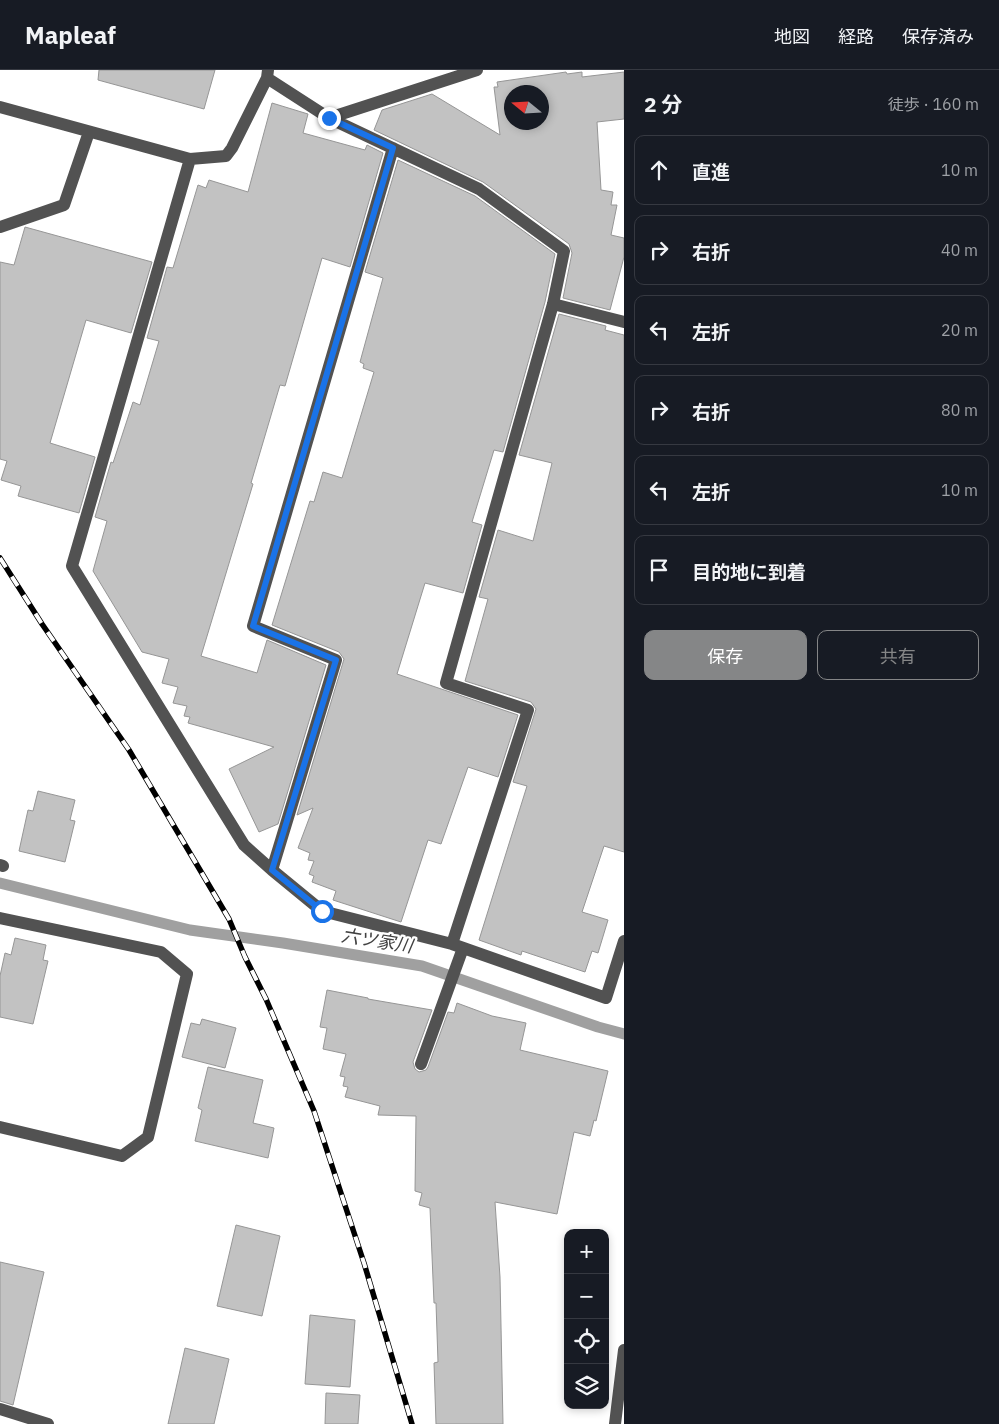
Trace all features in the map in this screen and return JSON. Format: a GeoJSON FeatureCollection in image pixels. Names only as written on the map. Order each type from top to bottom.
{"type":"FeatureCollection","features":[{"type":"Feature","properties":{"kind":"street"},"geometry":{"type":"LineString","coordinates":[[329,118],[477,70]]}},
{"type":"Feature","properties":{"kind":"street"},"geometry":{"type":"LineString","coordinates":[[0,107],[190,159],[226,156],[232,148],[267,74],[329,118],[479,189],[564,251],[553,304],[446,684],[528,710],[420,1064]]}},
{"type":"Feature","properties":{"kind":"street"},"geometry":{"type":"LineString","coordinates":[[0,227],[64,205],[89,132]]}},
{"type":"Feature","properties":{"kind":"street"},"geometry":{"type":"LineString","coordinates":[[272,870],[336,660],[253,626],[393,148]]}},
{"type":"Feature","properties":{"kind":"street"},"geometry":{"type":"LineString","coordinates":[[190,159],[72,566],[244,846],[322,911],[457,946],[606,998],[624,940]]}},
{"type":"Feature","properties":{"kind":"street"},"geometry":{"type":"LineString","coordinates":[[553,304],[624,322]]}},
{"type":"Feature","properties":{"kind":"street"},"geometry":{"type":"LineString","coordinates":[[0,918],[161,952],[187,974],[148,1137],[122,1156],[0,1127]]}},
{"type":"Feature","properties":{"kind":"street"},"geometry":{"type":"LineString","coordinates":[[615,1424],[624,1350]]}},
{"type":"Feature","properties":{"kind":"street"},"geometry":{"type":"LineString","coordinates":[[0,1409],[48,1424]]}},
{"type":"Feature","properties":{"kind":"building"},"geometry":{"type":"Polygon","coordinates":[[[99,70],[215,70],[204,109],[98,80],[99,70]]]}},
{"type":"Feature","properties":{"kind":"building"},"geometry":{"type":"Polygon","coordinates":[[[566,72],[567,74],[582,72],[582,77],[624,72],[624,119],[597,122],[601,190],[613,192],[611,205],[617,205],[611,235],[624,238],[624,257],[610,310],[563,298],[572,253],[569,244],[483,182],[374,130],[382,110],[432,94],[500,135],[494,87],[498,87],[497,82],[566,72]]]}},
{"type":"Feature","properties":{"kind":"building"},"geometry":{"type":"Polygon","coordinates":[[[272,103],[308,114],[303,133],[365,150],[367,145],[383,153],[350,267],[322,258],[285,386],[280,385],[251,483],[253,484],[201,656],[257,673],[267,640],[326,665],[278,824],[259,832],[229,769],[274,747],[188,723],[190,717],[184,716],[187,706],[173,703],[178,687],[162,683],[169,659],[142,652],[93,571],[107,521],[95,517],[111,462],[113,463],[133,402],[140,405],[159,341],[147,338],[167,267],[173,268],[198,185],[206,188],[209,180],[248,192],[272,103]]]}},
{"type":"Feature","properties":{"kind":"building"},"geometry":{"type":"Polygon","coordinates":[[[398,160],[475,196],[555,254],[545,302],[503,452],[494,450],[472,522],[482,525],[463,593],[425,583],[397,674],[518,715],[498,777],[468,767],[441,844],[428,840],[401,922],[333,900],[336,891],[312,882],[314,876],[309,874],[314,861],[308,860],[310,853],[298,848],[313,808],[297,815],[344,659],[339,652],[272,625],[310,501],[314,502],[323,472],[342,478],[374,372],[363,368],[364,364],[360,362],[383,278],[365,272],[398,160]]]}},
{"type":"Feature","properties":{"kind":"building"},"geometry":{"type":"Polygon","coordinates":[[[25,227],[152,262],[131,333],[86,320],[50,443],[95,457],[79,513],[18,496],[21,486],[1,480],[7,461],[0,459],[0,262],[14,265],[25,227]]]}},
{"type":"Feature","properties":{"kind":"building"},"geometry":{"type":"Polygon","coordinates":[[[559,314],[606,326],[605,330],[624,335],[624,852],[604,846],[582,912],[608,920],[598,953],[592,951],[585,972],[522,951],[521,955],[479,940],[527,786],[513,782],[536,709],[531,702],[465,681],[488,599],[479,597],[498,530],[533,541],[552,463],[519,455],[559,314]]]}},
{"type":"Feature","properties":{"kind":"building"},"geometry":{"type":"Polygon","coordinates":[[[38,791],[75,800],[70,820],[75,821],[65,862],[19,851],[28,810],[33,811],[38,791]]]}},
{"type":"Feature","properties":{"kind":"building"},"geometry":{"type":"Polygon","coordinates":[[[15,938],[46,945],[43,960],[48,961],[33,1024],[0,1017],[0,976],[5,953],[11,955],[15,938]]]}},
{"type":"Feature","properties":{"kind":"building"},"geometry":{"type":"Polygon","coordinates":[[[327,990],[432,1010],[413,1062],[415,1069],[419,1072],[426,1070],[428,1067],[448,1012],[454,1013],[457,1003],[492,1016],[526,1023],[520,1050],[608,1071],[596,1121],[594,1120],[590,1136],[574,1132],[557,1214],[495,1202],[500,1277],[503,1424],[436,1424],[434,1363],[438,1362],[430,1208],[419,1205],[422,1193],[415,1191],[416,1116],[378,1115],[380,1106],[345,1097],[348,1087],[343,1086],[345,1077],[340,1076],[346,1054],[323,1049],[327,1028],[320,1027],[327,990]]]}},
{"type":"Feature","properties":{"kind":"building"},"geometry":{"type":"Polygon","coordinates":[[[202,1019],[236,1028],[225,1068],[182,1057],[191,1023],[200,1025],[202,1019]]]}},
{"type":"Feature","properties":{"kind":"building"},"geometry":{"type":"Polygon","coordinates":[[[208,1067],[263,1080],[253,1123],[274,1128],[268,1158],[195,1141],[202,1110],[198,1108],[208,1067]]]}},
{"type":"Feature","properties":{"kind":"building"},"geometry":{"type":"Polygon","coordinates":[[[236,1225],[280,1236],[262,1316],[217,1306],[236,1225]]]}},
{"type":"Feature","properties":{"kind":"building"},"geometry":{"type":"Polygon","coordinates":[[[0,1262],[44,1272],[13,1405],[0,1401],[0,1262]]]}},
{"type":"Feature","properties":{"kind":"building"},"geometry":{"type":"Polygon","coordinates":[[[310,1315],[355,1320],[350,1387],[305,1384],[310,1315]]]}},
{"type":"Feature","properties":{"kind":"building"},"geometry":{"type":"Polygon","coordinates":[[[185,1348],[229,1359],[214,1424],[168,1424],[185,1348]]]}},
{"type":"Feature","properties":{"kind":"building"},"geometry":{"type":"Polygon","coordinates":[[[326,1393],[360,1395],[358,1424],[325,1424],[326,1393]]]}},
{"type":"Feature","properties":{"kind":"waterway","name":"六ツ家川"},"geometry":{"type":"LineString","coordinates":[[0,883],[190,930],[422,966],[598,1027],[624,1034]]}},
{"type":"Feature","properties":{"kind":"railway"},"geometry":{"type":"LineString","coordinates":[[0,558],[42,624],[129,750],[229,919],[314,1111],[364,1263],[412,1424]]}},
{"type":"Feature","properties":{"kind":"route"},"geometry":{"type":"LineString","coordinates":[[322,911],[272,870],[336,660],[253,626],[393,148],[329,118]]}}]}
